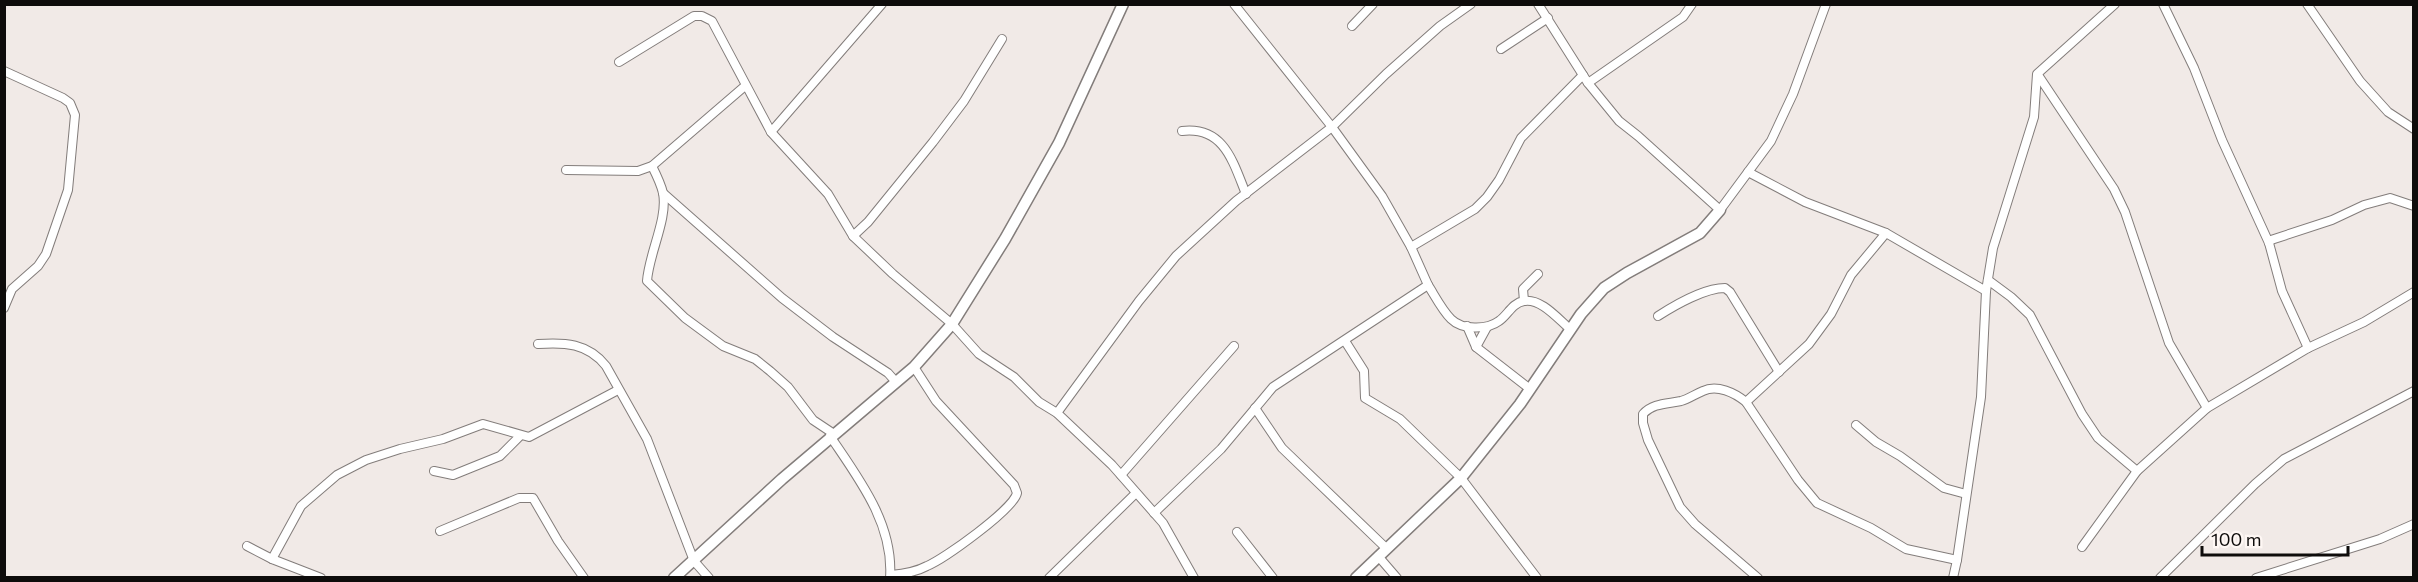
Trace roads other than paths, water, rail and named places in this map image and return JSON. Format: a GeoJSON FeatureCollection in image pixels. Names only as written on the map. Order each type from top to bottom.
{"type":"FeatureCollection","features":[{"type":"Feature","properties":{"kind":"street"},"geometry":{"type":"LineString","coordinates":[[771,132],[882,4]]}},
{"type":"Feature","properties":{"kind":"street"},"geometry":{"type":"LineString","coordinates":[[674,578],[832,435],[914,367],[952,324],[1005,239],[1059,143],[1123,4]]}},
{"type":"Feature","properties":{"kind":"street"},"geometry":{"type":"LineString","coordinates":[[1352,26],[1373,4]]}},
{"type":"Feature","properties":{"kind":"street"},"geometry":{"type":"LineString","coordinates":[[1056,413],[1139,301],[1176,256],[1246,194],[1332,127],[1386,74],[1440,26],[1471,4]]}},
{"type":"Feature","properties":{"kind":"street"},"geometry":{"type":"LineString","coordinates":[[1538,4],[1586,79],[1619,121],[1720,210]]}},
{"type":"Feature","properties":{"kind":"street"},"geometry":{"type":"LineString","coordinates":[[1411,248],[1475,209],[1499,180],[1521,138],[1586,79],[1683,17],[1692,4]]}},
{"type":"Feature","properties":{"kind":"street"},"geometry":{"type":"LineString","coordinates":[[1356,578],[1461,478],[1530,389],[1570,329],[1604,288],[1700,232],[1720,210],[1771,141],[1793,94],[1826,4]]}},
{"type":"Feature","properties":{"kind":"street"},"geometry":{"type":"LineString","coordinates":[[1953,578],[1981,397],[1986,291],[1993,248],[2034,117],[2037,74],[2115,4]]}},
{"type":"Feature","properties":{"kind":"street"},"geometry":{"type":"LineString","coordinates":[[2163,4],[2194,68],[2222,140],[2269,243],[2282,291],[2308,348]]}},
{"type":"Feature","properties":{"kind":"street"},"geometry":{"type":"LineString","coordinates":[[2307,4],[2360,81],[2388,112],[2414,129]]}},
{"type":"Feature","properties":{"kind":"street"},"geometry":{"type":"LineString","coordinates":[[1239,6],[1382,196],[1411,248],[1428,285],[1452,321],[1467,326],[1487,327],[1499,322],[1513,306],[1524,301],[1535,302],[1570,329]]}},
{"type":"Feature","properties":{"kind":"street"},"geometry":{"type":"LineString","coordinates":[[619,62],[694,16],[702,16],[712,21],[771,132],[828,194],[853,236],[893,274],[952,324],[980,354],[1014,377],[1039,402],[1056,413],[1121,475],[1163,523],[1194,578]]}},
{"type":"Feature","properties":{"kind":"street"},"geometry":{"type":"LineString","coordinates":[[1501,49],[1548,18]]}},
{"type":"Feature","properties":{"kind":"street"},"geometry":{"type":"LineString","coordinates":[[853,236],[868,222],[933,142],[964,101],[1002,39]]}},
{"type":"Feature","properties":{"kind":"street"},"geometry":{"type":"LineString","coordinates":[[4,71],[63,98],[70,103],[75,115],[68,190],[46,254],[38,266],[8,288],[4,308]]}},
{"type":"Feature","properties":{"kind":"street"},"geometry":{"type":"LineString","coordinates":[[2037,74],[2114,189],[2125,212],[2169,343],[2207,408]]}},
{"type":"Feature","properties":{"kind":"street"},"geometry":{"type":"LineString","coordinates":[[566,170],[638,171],[652,166],[745,86]]}},
{"type":"Feature","properties":{"kind":"street"},"geometry":{"type":"LineString","coordinates":[[1182,131],[1196,130],[1211,134],[1232,158],[1246,194]]}},
{"type":"Feature","properties":{"kind":"street"},"geometry":{"type":"LineString","coordinates":[[652,166],[663,193],[663,212],[648,268],[648,281],[695,325],[723,346],[755,359],[770,371],[788,387],[813,420],[832,435],[866,490],[881,521],[889,551],[890,576],[927,566],[963,544],[1012,504],[1017,493],[1014,485],[936,401],[914,367]]}},
{"type":"Feature","properties":{"kind":"street"},"geometry":{"type":"LineString","coordinates":[[1748,172],[1805,202],[1886,233],[1986,291]]}},
{"type":"Feature","properties":{"kind":"street"},"geometry":{"type":"LineString","coordinates":[[663,193],[782,298],[833,337],[888,373],[896,382]]}},
{"type":"Feature","properties":{"kind":"street"},"geometry":{"type":"LineString","coordinates":[[2269,243],[2271,240],[2332,220],[2364,205],[2390,198],[2412,203]]}},
{"type":"Feature","properties":{"kind":"street"},"geometry":{"type":"LineString","coordinates":[[1746,402],[1809,345],[1831,314],[1851,275],[1886,233]]}},
{"type":"Feature","properties":{"kind":"street"},"geometry":{"type":"LineString","coordinates":[[1524,301],[1523,290],[1538,274]]}},
{"type":"Feature","properties":{"kind":"street"},"geometry":{"type":"LineString","coordinates":[[1988,280],[2030,315],[2082,414],[2098,438],[2137,471]]}},
{"type":"Feature","properties":{"kind":"street"},"geometry":{"type":"LineString","coordinates":[[1154,513],[1221,449],[1273,387],[1428,285]]}},
{"type":"Feature","properties":{"kind":"street"},"geometry":{"type":"LineString","coordinates":[[1658,316],[1675,305],[1716,288],[1725,288],[1730,292],[1779,372]]}},
{"type":"Feature","properties":{"kind":"street"},"geometry":{"type":"LineString","coordinates":[[2082,547],[2137,471],[2207,408],[2308,348],[2364,322],[2414,292]]}},
{"type":"Feature","properties":{"kind":"street"},"geometry":{"type":"LineString","coordinates":[[1467,326],[1476,347],[1530,389]]}},
{"type":"Feature","properties":{"kind":"street"},"geometry":{"type":"LineString","coordinates":[[1476,347],[1487,327]]}},
{"type":"Feature","properties":{"kind":"street"},"geometry":{"type":"LineString","coordinates":[[1345,341],[1364,371],[1365,398],[1400,419],[1461,478],[1537,578]]}},
{"type":"Feature","properties":{"kind":"street"},"geometry":{"type":"LineString","coordinates":[[538,344],[560,342],[585,348],[599,356],[647,439],[694,561],[709,578]]}},
{"type":"Feature","properties":{"kind":"street"},"geometry":{"type":"LineString","coordinates":[[1121,475],[1234,346]]}},
{"type":"Feature","properties":{"kind":"street"},"geometry":{"type":"LineString","coordinates":[[1758,578],[1695,524],[1680,507],[1648,440],[1643,414],[1649,407],[1684,400],[1706,389],[1725,390],[1735,394],[1746,402],[1798,480],[1817,503],[1871,528],[1906,549],[1957,560]]}},
{"type":"Feature","properties":{"kind":"street"},"geometry":{"type":"LineString","coordinates":[[272,559],[302,506],[337,475],[366,460],[400,448],[443,439],[483,424],[520,436],[538,435],[544,429],[618,390]]}},
{"type":"Feature","properties":{"kind":"street"},"geometry":{"type":"LineString","coordinates":[[2160,578],[2255,484],[2284,459],[2414,391]]}},
{"type":"Feature","properties":{"kind":"street"},"geometry":{"type":"LineString","coordinates":[[1255,408],[1282,448],[1382,552],[1397,578]]}},
{"type":"Feature","properties":{"kind":"street"},"geometry":{"type":"LineString","coordinates":[[1856,425],[1876,442],[1900,456],[1944,488],[1966,494]]}},
{"type":"Feature","properties":{"kind":"street"},"geometry":{"type":"LineString","coordinates":[[434,471],[453,475],[500,456],[520,436]]}},
{"type":"Feature","properties":{"kind":"street"},"geometry":{"type":"LineString","coordinates":[[1049,578],[1136,492]]}},
{"type":"Feature","properties":{"kind":"street"},"geometry":{"type":"LineString","coordinates":[[440,531],[519,498],[533,498],[558,541],[584,578]]}},
{"type":"Feature","properties":{"kind":"street"},"geometry":{"type":"LineString","coordinates":[[2256,578],[2380,539],[2414,524]]}},
{"type":"Feature","properties":{"kind":"street"},"geometry":{"type":"LineString","coordinates":[[1237,532],[1273,578]]}},
{"type":"Feature","properties":{"kind":"street"},"geometry":{"type":"LineString","coordinates":[[247,546],[272,559],[321,578]]}}]}
